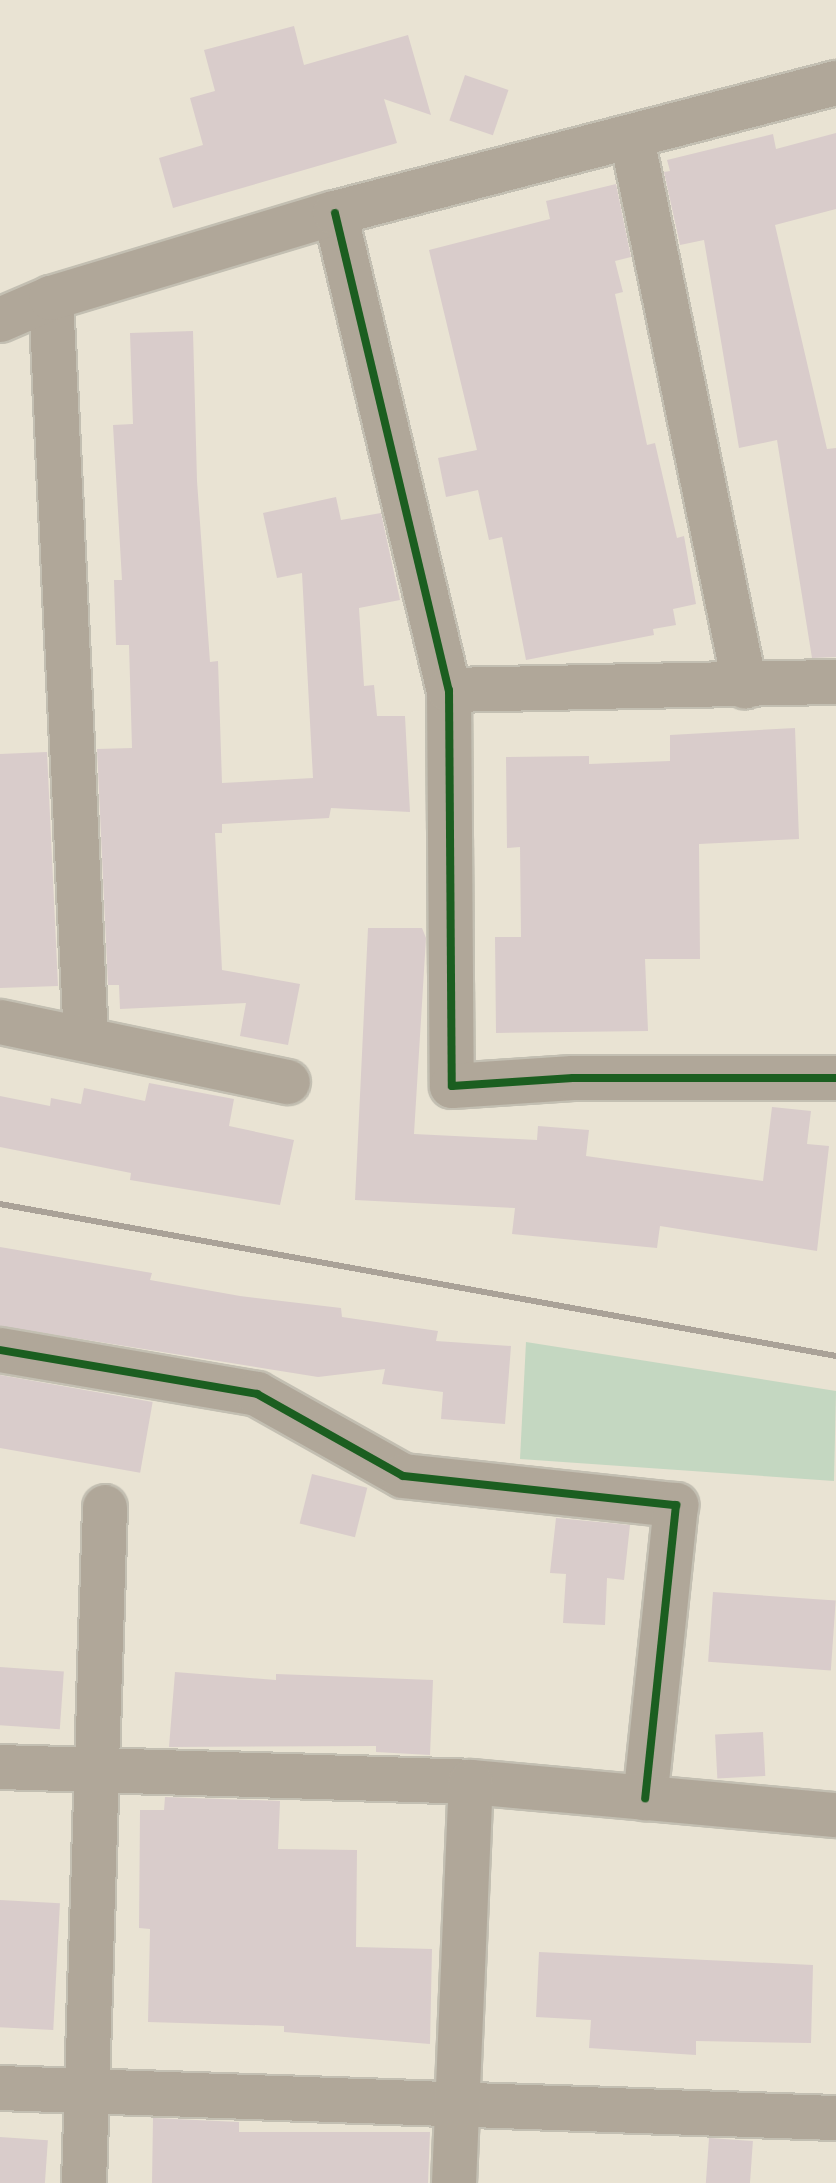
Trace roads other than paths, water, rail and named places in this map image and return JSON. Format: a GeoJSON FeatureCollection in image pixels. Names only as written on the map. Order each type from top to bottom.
{"type":"FeatureCollection","features":[{"type":"Feature","properties":{"kind":"street"},"geometry":{"type":"LineString","coordinates":[[0,320],[51,298],[335,213],[632,139],[836,83]]}},
{"type":"Feature","properties":{"kind":"street"},"geometry":{"type":"LineString","coordinates":[[632,139],[745,686]]}},
{"type":"Feature","properties":{"kind":"street"},"geometry":{"type":"LineString","coordinates":[[335,213],[449,690],[452,1086],[573,1078],[836,1078]]}},
{"type":"Feature","properties":{"kind":"street"},"geometry":{"type":"LineString","coordinates":[[51,298],[86,1039]]}},
{"type":"Feature","properties":{"kind":"street"},"geometry":{"type":"LineString","coordinates":[[449,690],[836,682]]}},
{"type":"Feature","properties":{"kind":"street"},"geometry":{"type":"LineString","coordinates":[[0,1022],[288,1082]]}},
{"type":"Feature","properties":{"kind":"street"},"geometry":{"type":"LineString","coordinates":[[0,1350],[257,1394],[403,1476],[676,1505],[645,1798]]}},
{"type":"Feature","properties":{"kind":"street"},"geometry":{"type":"LineString","coordinates":[[84,2183],[105,1507]]}},
{"type":"Feature","properties":{"kind":"street"},"geometry":{"type":"LineString","coordinates":[[0,1767],[471,1782],[836,1815]]}},
{"type":"Feature","properties":{"kind":"street"},"geometry":{"type":"LineString","coordinates":[[454,2183],[461,2103],[471,1782]]}},
{"type":"Feature","properties":{"kind":"street"},"geometry":{"type":"LineString","coordinates":[[0,2088],[836,2118]]}},
{"type":"Feature","properties":{"kind":"railway"},"geometry":{"type":"LineString","coordinates":[[0,1204],[836,1356]]}}]}
